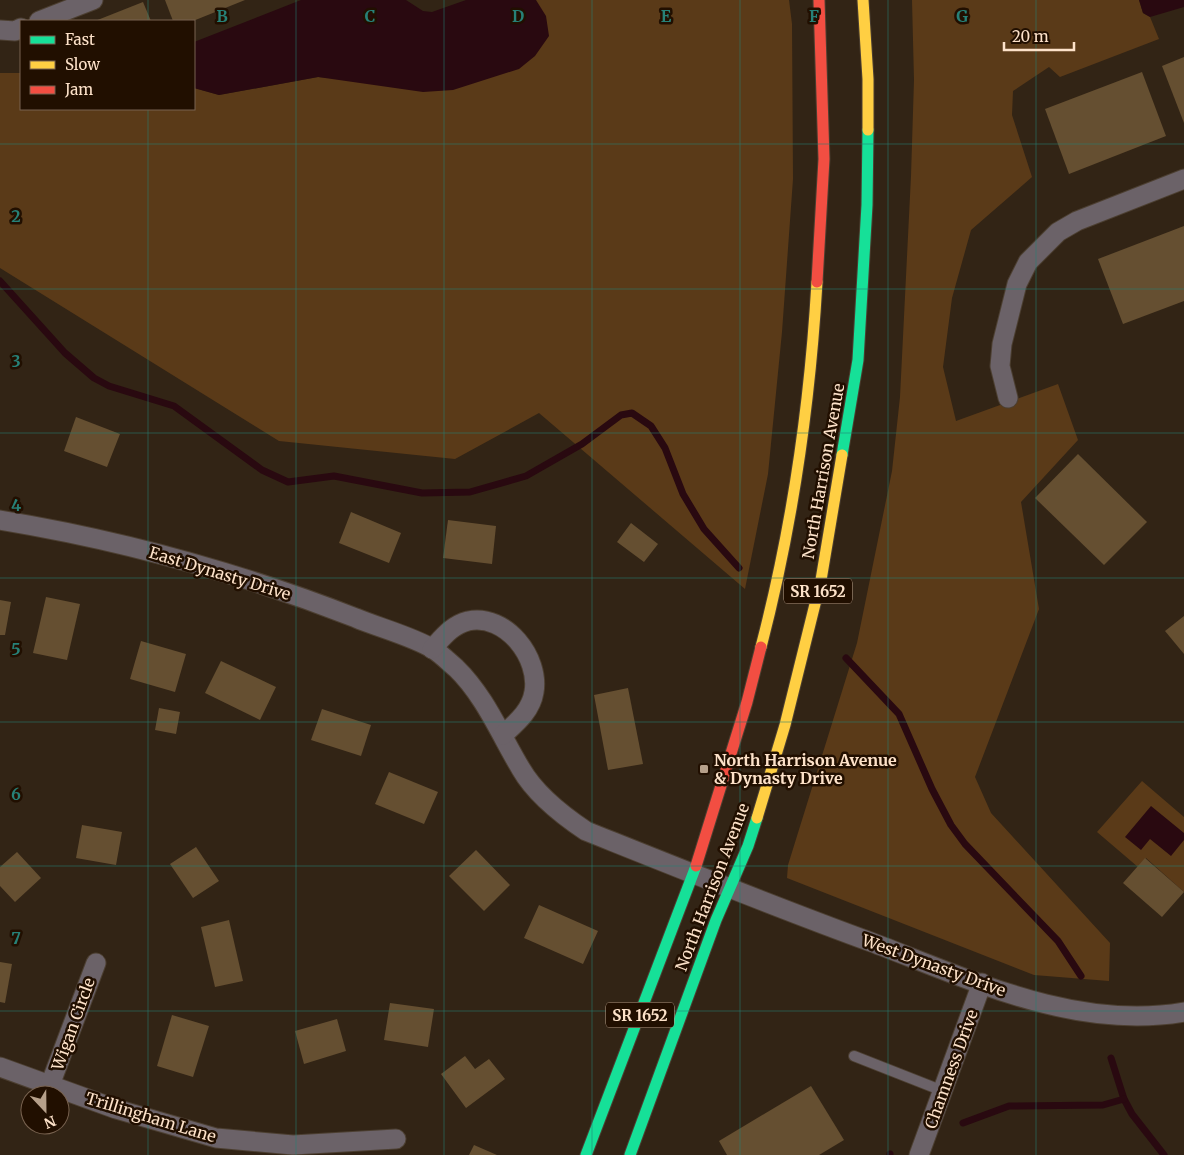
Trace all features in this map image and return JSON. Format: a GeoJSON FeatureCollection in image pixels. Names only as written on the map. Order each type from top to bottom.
{"type":"FeatureCollection","features":[{"type":"Feature","properties":{"kind":"main road","name":"North Harrison Avenue"},"geometry":{"type":"LineString","coordinates":[[586,1155],[693,875],[747,702],[768,620],[792,500],[814,340],[820,266],[824,159],[819,0]]}},
{"type":"Feature","properties":{"kind":"main road","name":"North Harrison Avenue"},"geometry":{"type":"LineString","coordinates":[[630,1155],[716,920],[748,846],[782,734],[821,580],[858,360],[867,205],[868,79],[863,0]]}},
{"type":"Feature","properties":{"kind":"street"},"geometry":{"type":"LineString","coordinates":[[42,20],[93,0]]}},
{"type":"Feature","properties":{"kind":"street"},"geometry":{"type":"LineString","coordinates":[[0,30],[15,31],[20,28]]}},
{"type":"Feature","properties":{"kind":"street"},"geometry":{"type":"LineString","coordinates":[[1008,398],[1000,366],[1002,344],[1018,284],[1028,262],[1058,232],[1077,221],[1184,179]]}},
{"type":"Feature","properties":{"kind":"street","name":"East Dynasty Drive"},"geometry":{"type":"LineString","coordinates":[[0,520],[44,527],[181,559],[315,602],[432,649],[458,670],[480,699],[503,735],[522,771],[564,817],[586,831],[693,875]]}},
{"type":"Feature","properties":{"kind":"street"},"geometry":{"type":"LineString","coordinates":[[432,649],[448,630],[469,621],[490,623],[515,637],[526,652],[535,672],[534,694],[524,716],[503,735]]}},
{"type":"Feature","properties":{"kind":"street","name":"West Dynasty Drive"},"geometry":{"type":"LineString","coordinates":[[693,875],[982,983],[1044,1002],[1088,1012],[1149,1016],[1184,1012]]}},
{"type":"Feature","properties":{"kind":"street","name":"Wigan Circle"},"geometry":{"type":"LineString","coordinates":[[50,1085],[96,963]]}},
{"type":"Feature","properties":{"kind":"street","name":"Chamness Drive"},"geometry":{"type":"LineString","coordinates":[[920,1155],[982,983]]}},
{"type":"Feature","properties":{"kind":"street","name":"Trillingham Lane"},"geometry":{"type":"LineString","coordinates":[[0,1067],[50,1085]]}},
{"type":"Feature","properties":{"kind":"street","name":"Trillingham Lane"},"geometry":{"type":"LineString","coordinates":[[70,1092],[215,1147],[396,1139]]}},
{"type":"Feature","properties":{"kind":"lane"},"geometry":{"type":"LineString","coordinates":[[854,1056],[943,1091]]}},
{"type":"Feature","properties":{"kind":"shaded area"},"geometry":{"type":"Polygon","coordinates":[[[301,0],[406,0],[423,11],[432,12],[466,0],[536,0],[546,16],[549,36],[535,56],[519,69],[453,90],[423,92],[318,77],[219,95],[195,88],[195,42],[301,0]]]}},
{"type":"Feature","properties":{"kind":"shaded area"},"geometry":{"type":"Polygon","coordinates":[[[535,0],[789,0],[792,24],[793,179],[782,332],[768,474],[745,589],[539,413],[455,459],[279,441],[0,268],[0,73],[20,73],[20,110],[195,110],[195,88],[219,95],[318,77],[335,78],[535,0]]]}},
{"type":"Feature","properties":{"kind":"shaded area"},"geometry":{"type":"Polygon","coordinates":[[[912,0],[1139,0],[1143,13],[1150,17],[1159,39],[1060,77],[1049,67],[1013,91],[1012,115],[1032,177],[971,230],[952,298],[943,367],[956,421],[1058,384],[1078,440],[1021,502],[1039,609],[975,777],[991,813],[1110,943],[1109,981],[1034,975],[787,878],[788,865],[857,643],[892,471],[900,397],[911,176],[914,80],[912,0]]]}},
{"type":"Feature","properties":{"kind":"shaded area"},"geometry":{"type":"Polygon","coordinates":[[[1139,0],[1184,0],[1184,7],[1150,17],[1143,13],[1139,0]]]}},
{"type":"Feature","properties":{"kind":"shaded area"},"geometry":{"type":"Polygon","coordinates":[[[1142,781],[1184,817],[1184,892],[1146,858],[1138,867],[1097,832],[1142,781]]]}},
{"type":"Feature","properties":{"kind":"shaded area"},"geometry":{"type":"Polygon","coordinates":[[[1151,806],[1184,833],[1184,840],[1171,856],[1150,839],[1141,850],[1125,837],[1151,806]]]}},
{"type":"Feature","properties":{"kind":"building"},"geometry":{"type":"Polygon","coordinates":[[[165,0],[245,0],[195,20],[173,20],[165,0]]]}},
{"type":"Feature","properties":{"kind":"building"},"geometry":{"type":"Polygon","coordinates":[[[143,2],[151,20],[98,20],[143,2]]]}},
{"type":"Feature","properties":{"kind":"building"},"geometry":{"type":"Polygon","coordinates":[[[1184,57],[1184,123],[1162,66],[1184,57]]]}},
{"type":"Feature","properties":{"kind":"building"},"geometry":{"type":"Polygon","coordinates":[[[1142,72],[1166,136],[1069,174],[1045,109],[1142,72]]]}},
{"type":"Feature","properties":{"kind":"building"},"geometry":{"type":"Polygon","coordinates":[[[1184,226],[1184,301],[1123,324],[1098,259],[1184,226]]]}},
{"type":"Feature","properties":{"kind":"building"},"geometry":{"type":"Polygon","coordinates":[[[76,417],[120,434],[107,467],[64,451],[76,417]]]}},
{"type":"Feature","properties":{"kind":"building"},"geometry":{"type":"Polygon","coordinates":[[[1078,454],[1147,522],[1104,565],[1035,498],[1078,454]]]}},
{"type":"Feature","properties":{"kind":"building"},"geometry":{"type":"Polygon","coordinates":[[[351,512],[401,533],[389,563],[339,543],[351,512]]]}},
{"type":"Feature","properties":{"kind":"building"},"geometry":{"type":"Polygon","coordinates":[[[448,520],[496,526],[492,564],[443,558],[448,520]]]}},
{"type":"Feature","properties":{"kind":"building"},"geometry":{"type":"Polygon","coordinates":[[[631,523],[658,544],[644,562],[617,542],[631,523]]]}},
{"type":"Feature","properties":{"kind":"building"},"geometry":{"type":"Polygon","coordinates":[[[46,597],[80,604],[67,660],[33,653],[46,597]]]}},
{"type":"Feature","properties":{"kind":"building"},"geometry":{"type":"Polygon","coordinates":[[[0,600],[11,602],[5,635],[0,635],[0,600]]]}},
{"type":"Feature","properties":{"kind":"building"},"geometry":{"type":"Polygon","coordinates":[[[1184,616],[1184,654],[1165,631],[1184,616]]]}},
{"type":"Feature","properties":{"kind":"building"},"geometry":{"type":"Polygon","coordinates":[[[141,641],[186,654],[175,692],[130,679],[141,641]]]}},
{"type":"Feature","properties":{"kind":"building"},"geometry":{"type":"Polygon","coordinates":[[[221,661],[276,687],[260,720],[205,693],[221,661]]]}},
{"type":"Feature","properties":{"kind":"building"},"geometry":{"type":"Polygon","coordinates":[[[628,688],[643,764],[608,770],[594,695],[628,688]]]}},
{"type":"Feature","properties":{"kind":"building"},"geometry":{"type":"Polygon","coordinates":[[[159,708],[180,712],[176,734],[155,730],[159,708]]]}},
{"type":"Feature","properties":{"kind":"building"},"geometry":{"type":"Polygon","coordinates":[[[322,709],[371,725],[361,756],[311,740],[322,709]]]}},
{"type":"Feature","properties":{"kind":"building"},"geometry":{"type":"Polygon","coordinates":[[[389,772],[438,792],[424,824],[375,804],[389,772]]]}},
{"type":"Feature","properties":{"kind":"building"},"geometry":{"type":"Polygon","coordinates":[[[82,825],[122,832],[116,865],[76,858],[82,825]]]}},
{"type":"Feature","properties":{"kind":"building"},"geometry":{"type":"Polygon","coordinates":[[[196,847],[219,881],[193,898],[170,864],[196,847]]]}},
{"type":"Feature","properties":{"kind":"building"},"geometry":{"type":"Polygon","coordinates":[[[476,850],[510,885],[484,911],[449,876],[476,850]]]}},
{"type":"Feature","properties":{"kind":"building"},"geometry":{"type":"Polygon","coordinates":[[[17,852],[41,878],[15,902],[0,886],[0,867],[17,852]]]}},
{"type":"Feature","properties":{"kind":"building"},"geometry":{"type":"Polygon","coordinates":[[[1145,858],[1184,892],[1162,917],[1123,883],[1145,858]]]}},
{"type":"Feature","properties":{"kind":"building"},"geometry":{"type":"Polygon","coordinates":[[[539,905],[598,931],[583,964],[524,938],[539,905]]]}},
{"type":"Feature","properties":{"kind":"building"},"geometry":{"type":"Polygon","coordinates":[[[229,920],[243,981],[215,987],[201,927],[229,920]]]}},
{"type":"Feature","properties":{"kind":"building"},"geometry":{"type":"Polygon","coordinates":[[[0,962],[12,964],[5,1003],[0,1002],[0,962]]]}},
{"type":"Feature","properties":{"kind":"building"},"geometry":{"type":"Polygon","coordinates":[[[390,1003],[434,1009],[428,1047],[384,1040],[390,1003]]]}},
{"type":"Feature","properties":{"kind":"building"},"geometry":{"type":"Polygon","coordinates":[[[172,1015],[209,1026],[193,1077],[157,1066],[172,1015]]]}},
{"type":"Feature","properties":{"kind":"building"},"geometry":{"type":"Polygon","coordinates":[[[337,1019],[346,1051],[304,1064],[295,1031],[337,1019]]]}},
{"type":"Feature","properties":{"kind":"building"},"geometry":{"type":"Polygon","coordinates":[[[465,1056],[475,1069],[489,1059],[505,1079],[466,1108],[441,1074],[465,1056]]]}},
{"type":"Feature","properties":{"kind":"building"},"geometry":{"type":"Polygon","coordinates":[[[811,1086],[844,1140],[819,1155],[727,1155],[719,1141],[811,1086]]]}},
{"type":"Feature","properties":{"kind":"building"},"geometry":{"type":"Polygon","coordinates":[[[474,1145],[497,1155],[469,1155],[474,1145]]]}},
{"type":"Feature","properties":{"kind":"waterway"},"geometry":{"type":"LineString","coordinates":[[0,281],[65,353],[94,378],[109,386],[174,406],[262,470],[288,482],[334,476],[422,493],[470,492],[526,476],[582,444],[621,415],[632,413],[651,426],[665,448],[683,494],[704,529],[739,568]]}},
{"type":"Feature","properties":{"kind":"waterway"},"geometry":{"type":"LineString","coordinates":[[846,658],[899,714],[932,789],[951,825],[965,844],[1058,941],[1081,976]]}},
{"type":"Feature","properties":{"kind":"waterway"},"geometry":{"type":"LineString","coordinates":[[1111,1058],[1124,1099],[1132,1114],[1164,1155]]}},
{"type":"Feature","properties":{"kind":"waterway"},"geometry":{"type":"LineString","coordinates":[[963,1123],[1009,1106],[1103,1105],[1124,1099]]}},
{"type":"Feature","properties":{"kind":"traffic: fast"},"geometry":{"type":"LineString","coordinates":[[842,455],[858,360],[867,205],[868,130]]}},
{"type":"Feature","properties":{"kind":"traffic: fast"},"geometry":{"type":"LineString","coordinates":[[630,1155],[716,920],[748,846],[757,818]]}},
{"type":"Feature","properties":{"kind":"traffic: fast"},"geometry":{"type":"LineString","coordinates":[[586,1155],[696,866]]}},
{"type":"Feature","properties":{"kind":"traffic: slow"},"geometry":{"type":"LineString","coordinates":[[863,0],[868,79],[868,130]]}},
{"type":"Feature","properties":{"kind":"traffic: slow"},"geometry":{"type":"LineString","coordinates":[[761,647],[782,557],[798,466],[810,374],[817,282]]}},
{"type":"Feature","properties":{"kind":"traffic: slow"},"geometry":{"type":"LineString","coordinates":[[757,818],[785,725],[821,580],[842,455]]}},
{"type":"Feature","properties":{"kind":"traffic: jam"},"geometry":{"type":"LineString","coordinates":[[817,282],[824,159],[819,0]]}},
{"type":"Feature","properties":{"kind":"traffic: jam"},"geometry":{"type":"LineString","coordinates":[[696,866],[747,702],[761,647]]}},
{"type":"Feature","properties":{"kind":"place","name":"North Harrison Avenue & Dynasty Drive"},"geometry":{"type":"Point","coordinates":[704,769]}}]}
